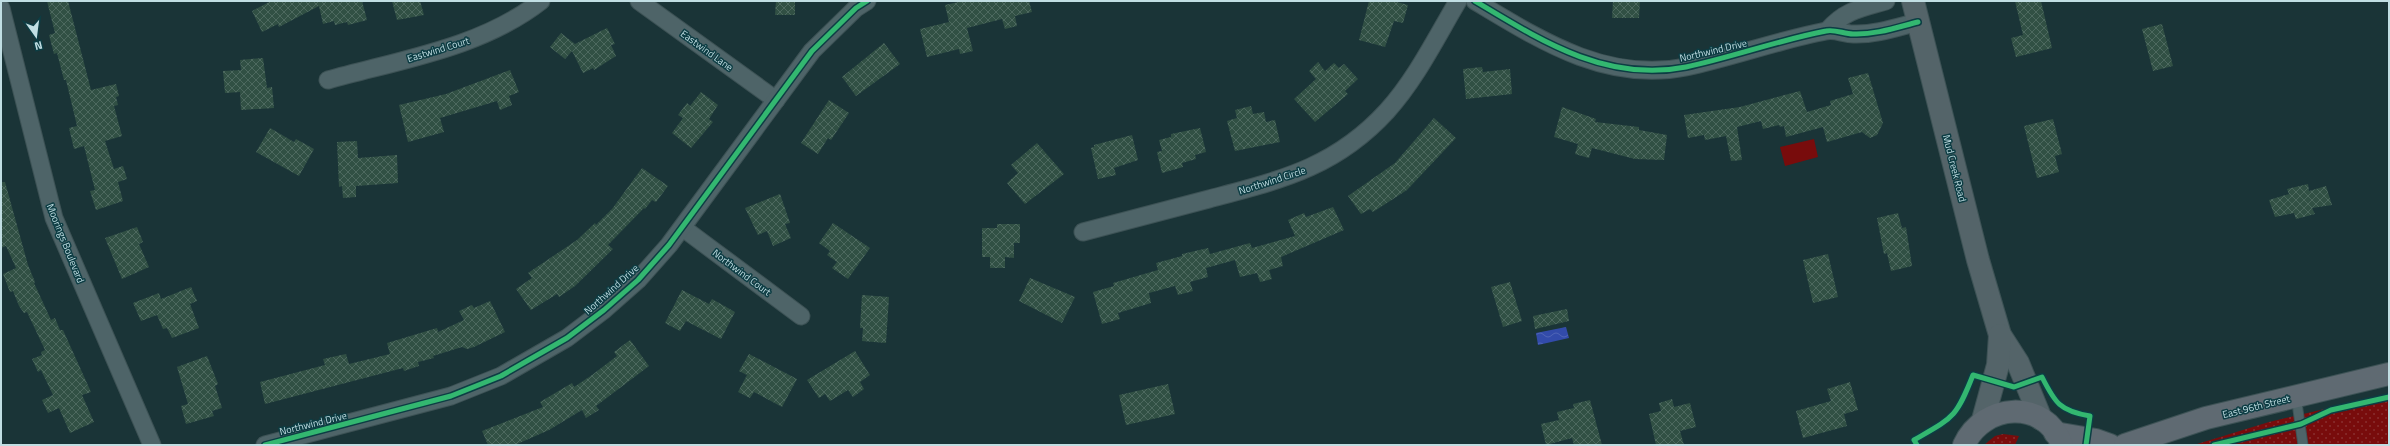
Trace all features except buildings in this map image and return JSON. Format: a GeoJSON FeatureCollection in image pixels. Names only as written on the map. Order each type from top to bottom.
{"type":"FeatureCollection","features":[{"type":"Feature","properties":{"kind":"main road","name":"East 96th Street"},"geometry":{"type":"LineString","coordinates":[[2125,445],[2187,423],[2389,374]]}},
{"type":"Feature","properties":{"kind":"main road"},"geometry":{"type":"LineString","coordinates":[[1961,442],[1983,420],[2006,412],[2030,414],[2052,432],[2096,440],[2110,445]]}},
{"type":"Feature","properties":{"kind":"street","name":"Eastwind Court"},"geometry":{"type":"LineString","coordinates":[[328,80],[456,45],[493,31],[541,1]]}},
{"type":"Feature","properties":{"kind":"street","name":"Eastwind Lane"},"geometry":{"type":"LineString","coordinates":[[639,1],[776,100]]}},
{"type":"Feature","properties":{"kind":"street","name":"Northwind Drive"},"geometry":{"type":"LineString","coordinates":[[265,445],[429,403],[501,376],[567,338],[604,310],[638,280],[683,228],[812,51],[850,14],[867,1]]}},
{"type":"Feature","properties":{"kind":"street","name":"Northwind Circle"},"geometry":{"type":"LineString","coordinates":[[1083,232],[1277,181],[1329,159],[1349,146],[1388,110],[1414,73],[1458,1]]}},
{"type":"Feature","properties":{"kind":"street","name":"Northwind Drive"},"geometry":{"type":"LineString","coordinates":[[1475,1],[1540,40],[1568,54],[1606,65],[1626,68],[1660,69],[1684,67],[1828,30],[1865,33],[1918,22]]}},
{"type":"Feature","properties":{"kind":"street"},"geometry":{"type":"LineString","coordinates":[[1828,30],[1838,18],[1850,12],[1886,1]]}},
{"type":"Feature","properties":{"kind":"street","name":"Mud Creek Road"},"geometry":{"type":"LineString","coordinates":[[1913,1],[1978,260],[2000,335],[2018,363],[2052,432]]}},
{"type":"Feature","properties":{"kind":"street","name":"Moorings Boulevard"},"geometry":{"type":"LineString","coordinates":[[1,8],[52,213],[152,445]]}},
{"type":"Feature","properties":{"kind":"street","name":"Northwind Court"},"geometry":{"type":"LineString","coordinates":[[683,228],[801,316]]}},
{"type":"Feature","properties":{"kind":"street","name":"Mud Creek Road"},"geometry":{"type":"LineString","coordinates":[[1983,420],[1998,366],[2000,335]]}},
{"type":"Feature","properties":{"kind":"lane"},"geometry":{"type":"LineString","coordinates":[[2296,396],[2303,445]]}},
{"type":"Feature","properties":{"kind":"shaded area"},"geometry":{"type":"Polygon","coordinates":[[[1814,139],[1818,157],[1785,166],[1780,147],[1814,139]]]}},
{"type":"Feature","properties":{"kind":"shaded area"},"geometry":{"type":"Polygon","coordinates":[[[2389,394],[2389,445],[2194,445],[2269,422],[2389,394]]]}},
{"type":"Feature","properties":{"kind":"shaded area"},"geometry":{"type":"Polygon","coordinates":[[[2003,434],[2019,436],[2015,445],[1984,445],[1995,436],[2003,434]]]}},
{"type":"Feature","properties":{"kind":"water"},"geometry":{"type":"Polygon","coordinates":[[[1566,327],[1569,338],[1538,345],[1536,333],[1566,327]]]}},
{"type":"Feature","properties":{"kind":"cycle path"},"geometry":{"type":"LineString","coordinates":[[265,445],[451,396],[501,376],[567,338],[604,310],[638,280],[669,245],[812,51],[856,8],[867,1]]}},
{"type":"Feature","properties":{"kind":"cycle path"},"geometry":{"type":"LineString","coordinates":[[1475,1],[1524,30],[1575,55],[1628,69],[1657,70],[1686,67],[1826,31],[1861,34],[1886,30],[1918,22]]}},
{"type":"Feature","properties":{"kind":"cycle path"},"geometry":{"type":"LineString","coordinates":[[1917,445],[1914,440],[1946,421],[1952,415],[1962,400],[1973,375],[2014,387],[2042,377],[2051,393],[2060,404],[2072,411],[2090,416],[2086,445]]}},
{"type":"Feature","properties":{"kind":"cycle path"},"geometry":{"type":"LineString","coordinates":[[2214,445],[2301,424],[2331,410],[2389,397]]}}]}
